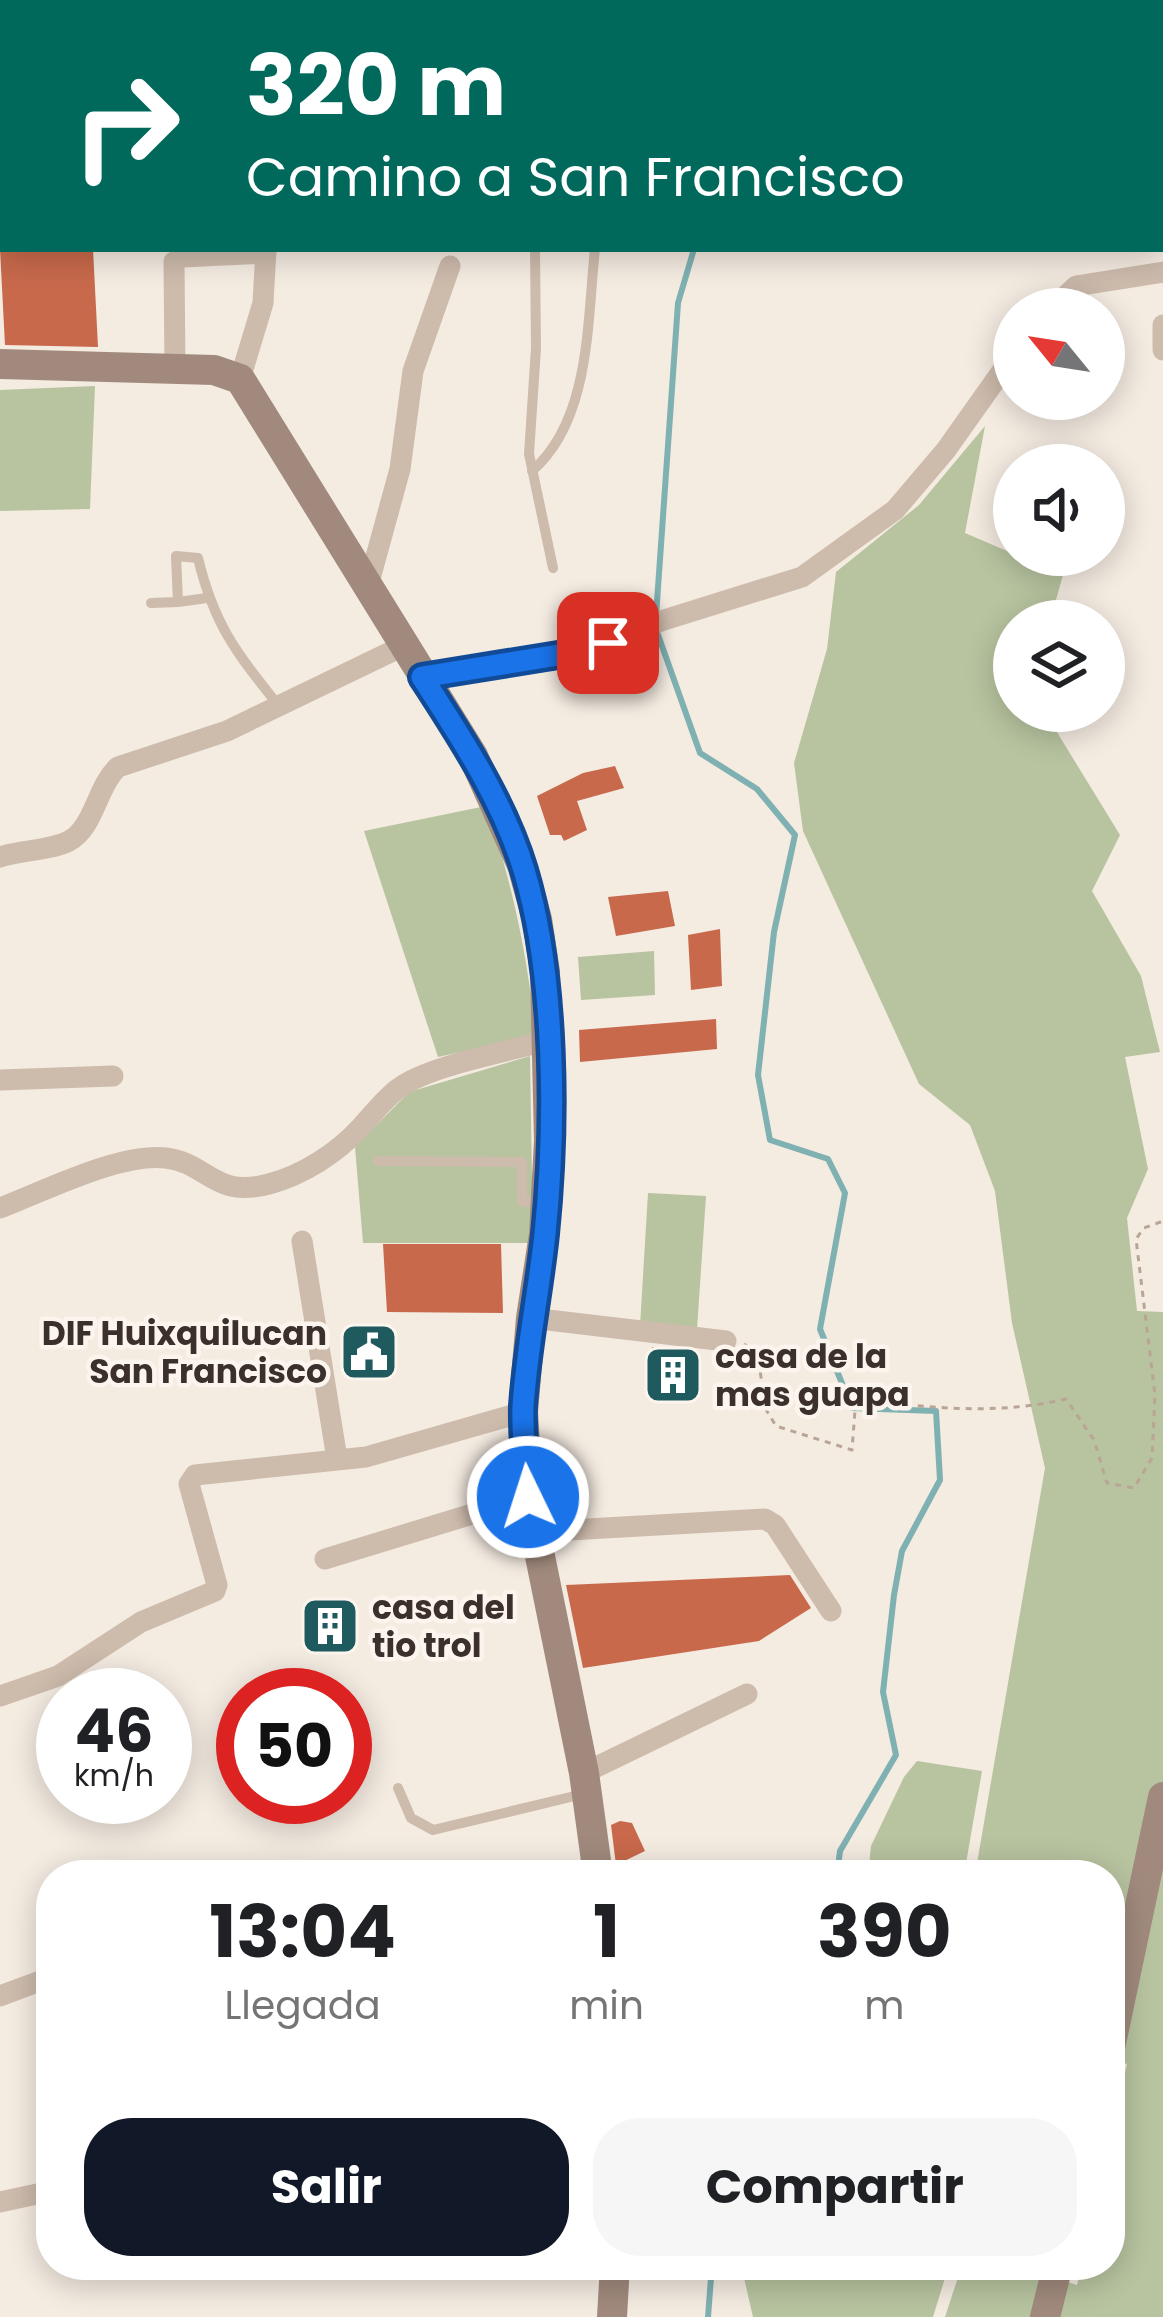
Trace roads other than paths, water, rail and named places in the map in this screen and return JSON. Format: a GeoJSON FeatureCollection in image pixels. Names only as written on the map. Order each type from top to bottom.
{"type":"FeatureCollection","features":[{"type":"Feature","properties":{"kind":"main road"},"geometry":{"type":"LineString","coordinates":[[0,364],[214,370],[240,379],[473,756],[523,865],[545,972],[548,1040],[546,1201],[523,1412],[528,1497],[596,1860]]}},
{"type":"Feature","properties":{"kind":"main road"},"geometry":{"type":"LineString","coordinates":[[1125,1977],[1163,1796]]}},
{"type":"Feature","properties":{"kind":"main road"},"geometry":{"type":"LineString","coordinates":[[612,2317],[614,2280]]}},
{"type":"Feature","properties":{"kind":"main road"},"geometry":{"type":"LineString","coordinates":[[1046,2317],[1055,2280]]}},
{"type":"Feature","properties":{"kind":"street"},"geometry":{"type":"LineString","coordinates":[[176,371],[174,262],[182,257],[252,252]]}},
{"type":"Feature","properties":{"kind":"street"},"geometry":{"type":"LineString","coordinates":[[240,379],[263,303],[266,252]]}},
{"type":"Feature","properties":{"kind":"street"},"geometry":{"type":"LineString","coordinates":[[368,586],[400,470],[413,371],[450,266]]}},
{"type":"Feature","properties":{"kind":"street"},"geometry":{"type":"LineString","coordinates":[[1074,288],[1163,272]]}},
{"type":"Feature","properties":{"kind":"street"},"geometry":{"type":"LineString","coordinates":[[1163,325],[1163,350]]}},
{"type":"Feature","properties":{"kind":"street"},"geometry":{"type":"LineString","coordinates":[[422,677],[583,651],[802,577],[896,510],[993,384]]}},
{"type":"Feature","properties":{"kind":"street"},"geometry":{"type":"LineString","coordinates":[[0,857],[69,841],[82,830],[105,779],[118,766],[226,731],[403,646]]}},
{"type":"Feature","properties":{"kind":"street"},"geometry":{"type":"LineString","coordinates":[[0,1208],[123,1163],[161,1157],[234,1188],[275,1183],[338,1150],[401,1086],[548,1040]]}},
{"type":"Feature","properties":{"kind":"street"},"geometry":{"type":"LineString","coordinates":[[0,1080],[113,1076]]}},
{"type":"Feature","properties":{"kind":"street"},"geometry":{"type":"LineString","coordinates":[[302,1240],[337,1459]]}},
{"type":"Feature","properties":{"kind":"street"},"geometry":{"type":"LineString","coordinates":[[531,1318],[726,1341]]}},
{"type":"Feature","properties":{"kind":"street"},"geometry":{"type":"LineString","coordinates":[[0,1696],[58,1676],[141,1622],[215,1591],[189,1484],[195,1475],[388,1452],[523,1412]]}},
{"type":"Feature","properties":{"kind":"street"},"geometry":{"type":"LineString","coordinates":[[325,1559],[528,1497]]}},
{"type":"Feature","properties":{"kind":"street"},"geometry":{"type":"LineString","coordinates":[[534,1532],[765,1519],[775,1526],[831,1611]]}},
{"type":"Feature","properties":{"kind":"street"},"geometry":{"type":"LineString","coordinates":[[585,1783],[746,1694]]}},
{"type":"Feature","properties":{"kind":"street"},"geometry":{"type":"LineString","coordinates":[[0,1996],[36,1983]]}},
{"type":"Feature","properties":{"kind":"street"},"geometry":{"type":"LineString","coordinates":[[0,2202],[36,2194]]}},
{"type":"Feature","properties":{"kind":"lane"},"geometry":{"type":"LineString","coordinates":[[535,252],[532,471],[553,568]]}},
{"type":"Feature","properties":{"kind":"lane"},"geometry":{"type":"LineString","coordinates":[[532,471],[558,440],[579,386],[596,252]]}},
{"type":"Feature","properties":{"kind":"lane"},"geometry":{"type":"LineString","coordinates":[[178,602],[176,556],[192,554],[198,558],[207,598],[230,644],[278,705]]}},
{"type":"Feature","properties":{"kind":"lane"},"geometry":{"type":"LineString","coordinates":[[151,603],[207,598]]}},
{"type":"Feature","properties":{"kind":"lane"},"geometry":{"type":"LineString","coordinates":[[378,1161],[522,1162],[522,1202],[546,1201]]}},
{"type":"Feature","properties":{"kind":"lane"},"geometry":{"type":"LineString","coordinates":[[398,1788],[411,1818],[433,1830],[585,1783]]}},
{"type":"Feature","properties":{"kind":"waterway"},"geometry":{"type":"LineString","coordinates":[[656,616],[678,303],[693,252]]}},
{"type":"Feature","properties":{"kind":"waterway"},"geometry":{"type":"LineString","coordinates":[[656,629],[700,753],[757,789],[795,835],[774,932],[758,1075],[770,1140],[828,1159],[845,1193],[820,1329],[852,1408],[936,1411],[940,1480],[902,1551],[894,1595],[883,1692],[896,1755],[839,1860]]}},
{"type":"Feature","properties":{"kind":"waterway"},"geometry":{"type":"LineString","coordinates":[[708,2317],[711,2280]]}},
{"type":"Feature","properties":{"kind":"place","name":"DIF Huixquilucan San Francisco"},"geometry":{"type":"Point","coordinates":[369,1352]}},
{"type":"Feature","properties":{"kind":"place","name":"casa de la mas guapa"},"geometry":{"type":"Point","coordinates":[673,1375]}},
{"type":"Feature","properties":{"kind":"place","name":"casa del tio trol"},"geometry":{"type":"Point","coordinates":[330,1626]}}]}
